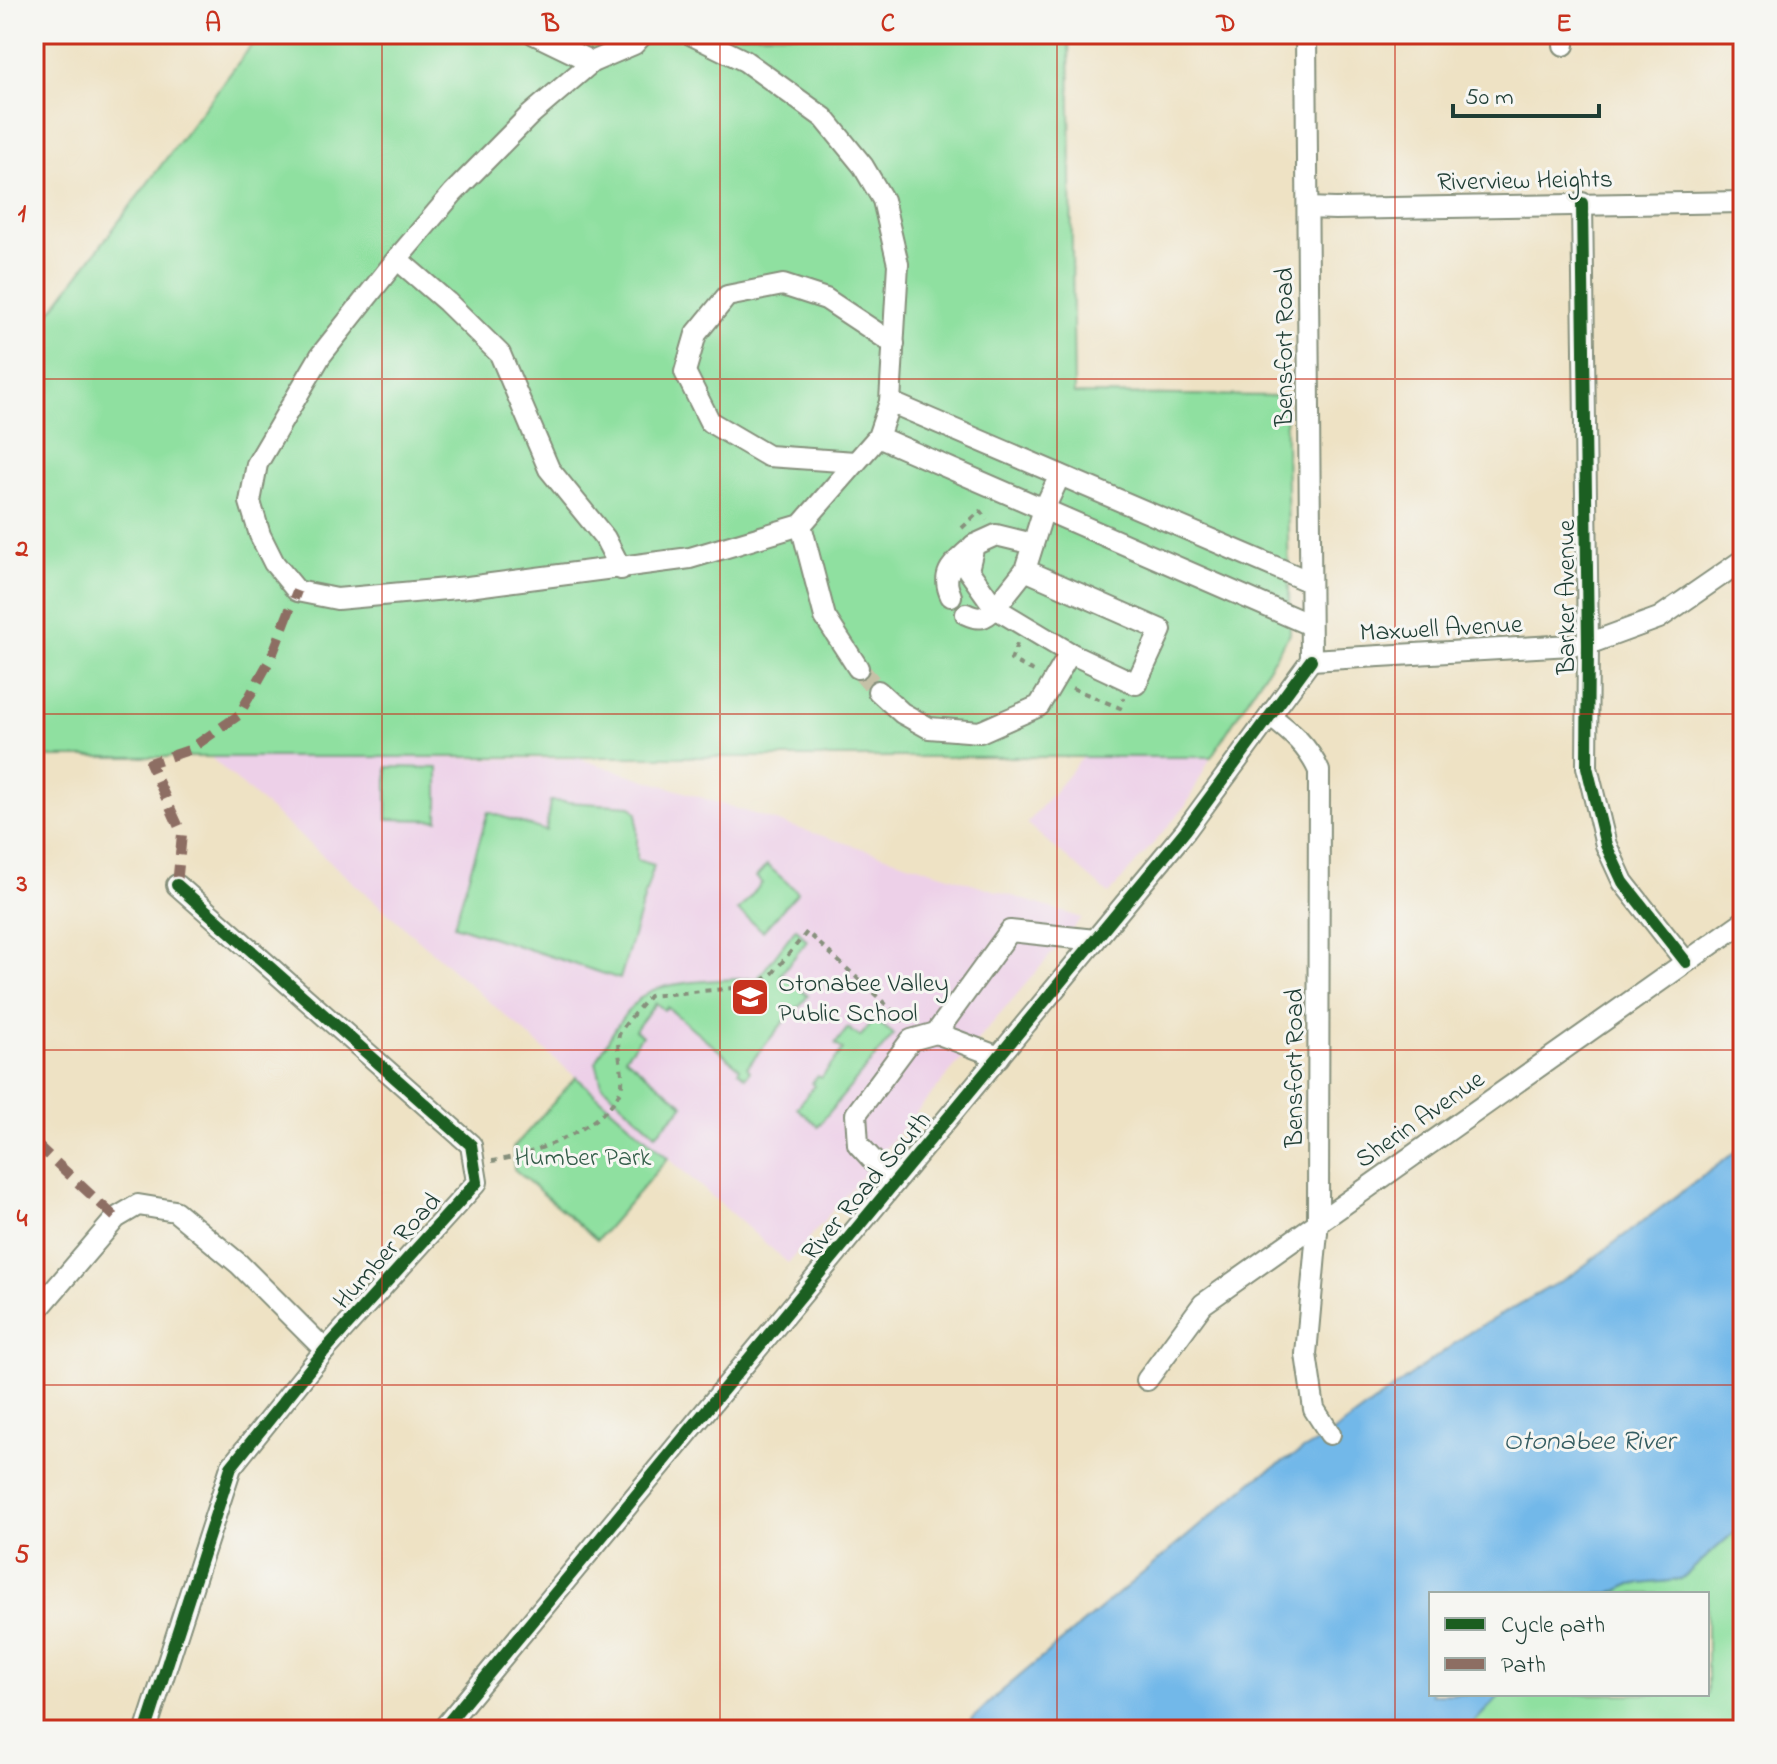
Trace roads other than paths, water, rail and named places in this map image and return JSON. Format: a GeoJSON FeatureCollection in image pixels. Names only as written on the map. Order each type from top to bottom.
{"type":"FeatureCollection","features":[{"type":"Feature","properties":{"kind":"street"},"geometry":{"type":"LineString","coordinates":[[534,34],[592,62]]}},
{"type":"Feature","properties":{"kind":"street"},"geometry":{"type":"LineString","coordinates":[[643,34],[634,44],[592,62],[529,116],[453,193],[321,355],[257,464],[250,502],[260,535],[274,563],[297,591],[337,599],[621,569],[690,558],[801,525],[878,437],[890,402],[898,264],[883,200],[863,166],[824,118],[745,61],[690,34]]}},
{"type":"Feature","properties":{"kind":"street","name":"Bensfort Road"},"geometry":{"type":"LineString","coordinates":[[1306,34],[1311,660]]}},
{"type":"Feature","properties":{"kind":"street","name":"Riverview Heights"},"geometry":{"type":"LineString","coordinates":[[1308,208],[1743,202]]}},
{"type":"Feature","properties":{"kind":"street","name":"Barker Avenue"},"geometry":{"type":"LineString","coordinates":[[1582,203],[1587,767],[1606,845],[1623,882],[1686,962]]}},
{"type":"Feature","properties":{"kind":"street"},"geometry":{"type":"LineString","coordinates":[[397,259],[500,354],[549,469],[605,538],[621,569]]}},
{"type":"Feature","properties":{"kind":"street"},"geometry":{"type":"LineString","coordinates":[[855,462],[768,456],[710,422],[685,372],[696,334],[727,296],[783,285],[826,299],[894,344]]}},
{"type":"Feature","properties":{"kind":"street"},"geometry":{"type":"LineString","coordinates":[[890,402],[1310,582]]}},
{"type":"Feature","properties":{"kind":"street"},"geometry":{"type":"LineString","coordinates":[[878,437],[1310,625]]}},
{"type":"Feature","properties":{"kind":"street"},"geometry":{"type":"LineString","coordinates":[[966,614],[977,619],[986,617],[1025,570],[1044,509],[1060,475]]}},
{"type":"Feature","properties":{"kind":"street"},"geometry":{"type":"LineString","coordinates":[[801,525],[825,617],[858,668]]}},
{"type":"Feature","properties":{"kind":"street"},"geometry":{"type":"LineString","coordinates":[[951,596],[946,585],[948,571],[974,545],[996,535],[1033,544]]}},
{"type":"Feature","properties":{"kind":"street"},"geometry":{"type":"LineString","coordinates":[[974,545],[968,570],[995,608],[1070,653],[1136,684],[1161,630],[1025,570]]}},
{"type":"Feature","properties":{"kind":"street","name":"Maxwell Avenue"},"geometry":{"type":"LineString","coordinates":[[1311,660],[1588,644],[1659,618],[1743,560]]}},
{"type":"Feature","properties":{"kind":"street"},"geometry":{"type":"LineString","coordinates":[[878,691],[902,713],[929,728],[980,732],[1039,706],[1070,653]]}},
{"type":"Feature","properties":{"kind":"street","name":"River Road South"},"geometry":{"type":"LineString","coordinates":[[442,1730],[1186,830],[1311,660]]}},
{"type":"Feature","properties":{"kind":"street","name":"Bensfort Road"},"geometry":{"type":"LineString","coordinates":[[1270,716],[1304,744],[1319,771],[1318,1221],[1306,1354],[1314,1409],[1330,1434]]}},
{"type":"Feature","properties":{"kind":"street","name":"Humber Road"},"geometry":{"type":"LineString","coordinates":[[146,1730],[231,1467],[325,1350],[477,1182],[471,1145],[177,885]]}},
{"type":"Feature","properties":{"kind":"street","name":"Sherin Avenue"},"geometry":{"type":"LineString","coordinates":[[1147,1380],[1203,1304],[1743,922]]}},
{"type":"Feature","properties":{"kind":"street"},"geometry":{"type":"LineString","coordinates":[[936,1033],[1010,931],[1095,940]]}},
{"type":"Feature","properties":{"kind":"street"},"geometry":{"type":"LineString","coordinates":[[894,1183],[858,1144],[856,1114],[911,1040],[936,1033],[999,1057]]}},
{"type":"Feature","properties":{"kind":"street"},"geometry":{"type":"LineString","coordinates":[[34,1314],[116,1218],[138,1205],[175,1211],[239,1264],[325,1350]]}},
{"type":"Feature","properties":{"kind":"water","name":"Otonabee River"},"geometry":{"type":"Polygon","coordinates":[[[1743,1146],[1743,1519],[1739,1528],[1680,1580],[1629,1585],[1614,1592],[1429,1592],[1429,1696],[1499,1696],[1467,1730],[961,1730],[996,1696],[1259,1476],[1331,1434],[1470,1332],[1573,1274],[1743,1146]]]}},
{"type":"Feature","properties":{"kind":"tunnel"},"geometry":{"type":"LineString","coordinates":[[858,668],[878,691]]}},
{"type":"Feature","properties":{"kind":"place","name":"Otonabee Valley Public School"},"geometry":{"type":"Point","coordinates":[750,997]}},
{"type":"Feature","properties":{"kind":"park label","name":"Humber Park"},"geometry":{"type":"Point","coordinates":[583,1156]}}]}
